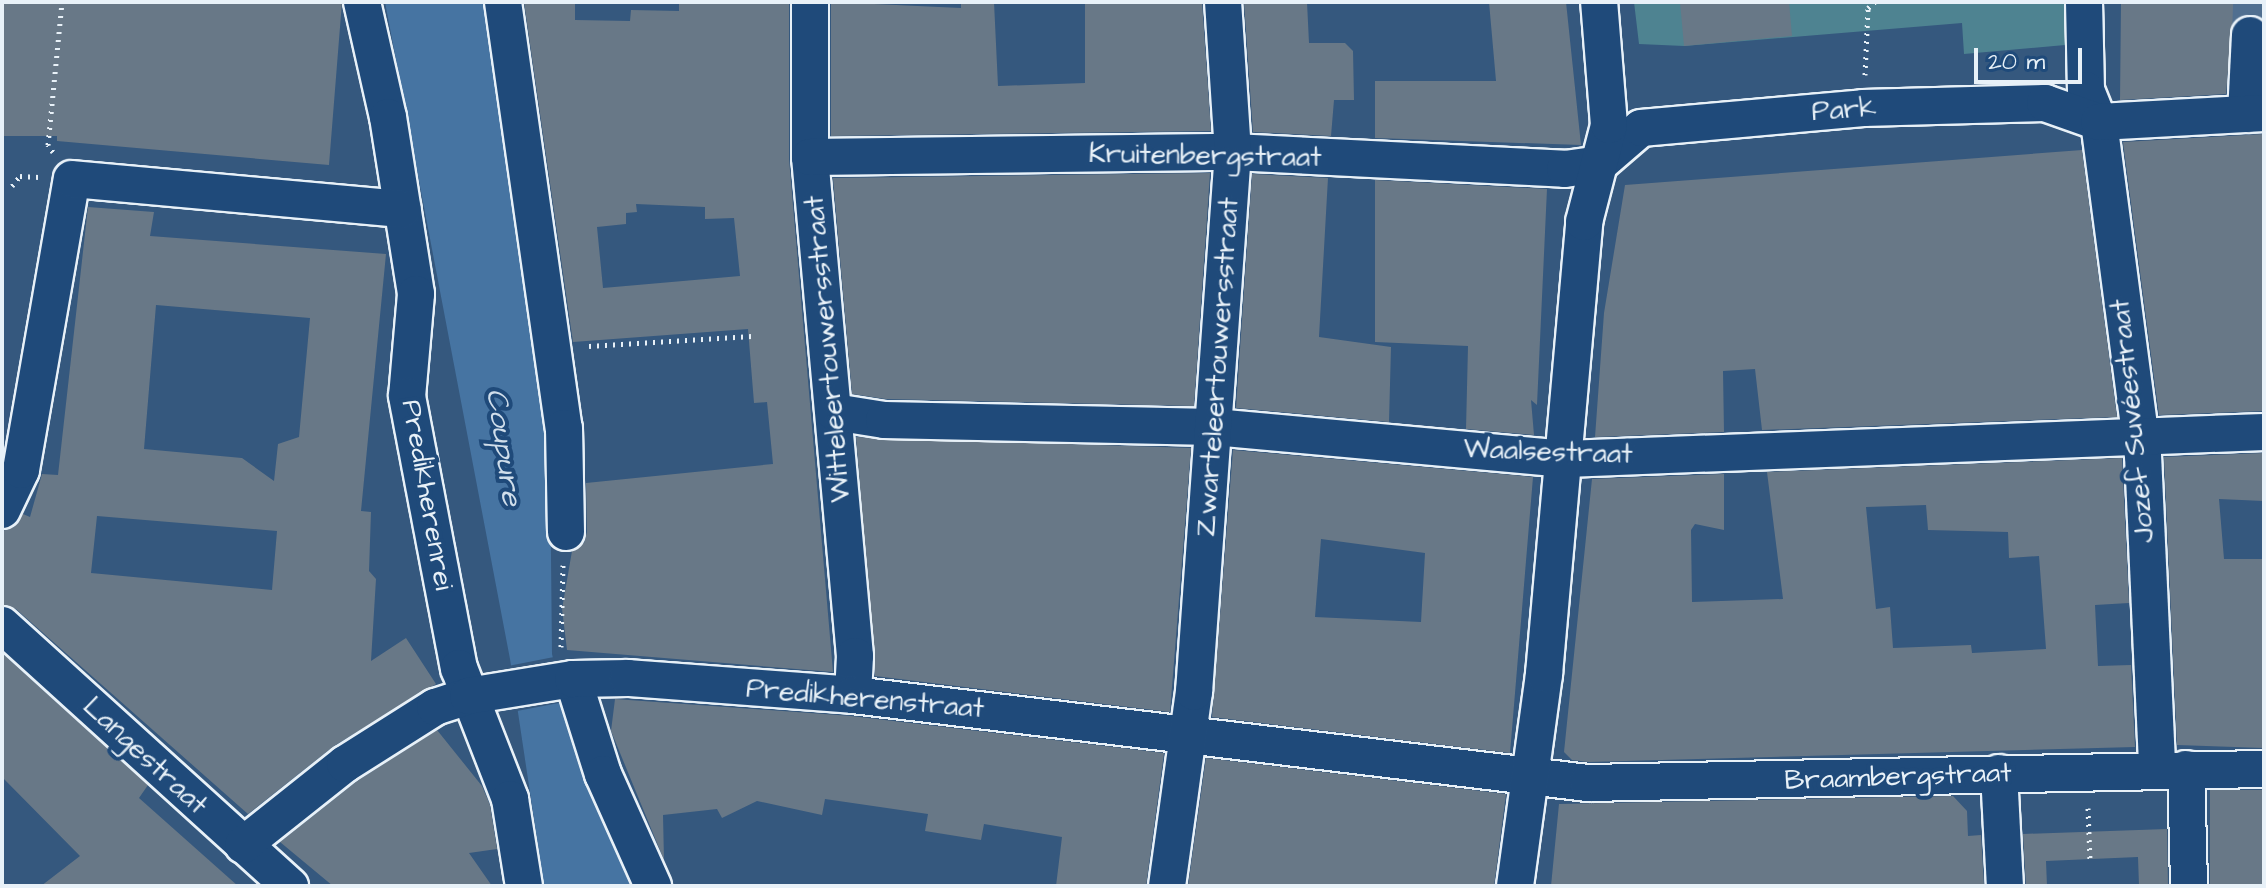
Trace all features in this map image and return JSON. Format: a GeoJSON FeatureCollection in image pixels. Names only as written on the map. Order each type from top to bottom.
{"type":"FeatureCollection","features":[{"type":"Feature","properties":{"kind":"street","name":"Predikherenrei"},"geometry":{"type":"LineString","coordinates":[[362,2],[403,209],[416,294],[407,396],[468,696],[510,799],[524,886]]}},
{"type":"Feature","properties":{"kind":"street"},"geometry":{"type":"LineString","coordinates":[[503,2],[564,428],[566,532]]}},
{"type":"Feature","properties":{"kind":"street","name":"Witteleertouwersstraat"},"geometry":{"type":"LineString","coordinates":[[810,2],[810,157],[855,656],[853,695]]}},
{"type":"Feature","properties":{"kind":"street","name":"Zwarteleertouwersstraat"},"geometry":{"type":"LineString","coordinates":[[1167,886],[1188,732],[1233,152],[1223,2]]}},
{"type":"Feature","properties":{"kind":"street"},"geometry":{"type":"LineString","coordinates":[[1515,886],[1531,778],[1566,459],[1584,222],[1609,125],[1599,2]]}},
{"type":"Feature","properties":{"kind":"street","name":"Jozef Suvéestraat"},"geometry":{"type":"LineString","coordinates":[[2084,2],[2086,90],[2099,122],[2138,435],[2172,769],[2189,886]]}},
{"type":"Feature","properties":{"kind":"street"},"geometry":{"type":"LineString","coordinates":[[2099,122],[2255,114],[2250,35]]}},
{"type":"Feature","properties":{"kind":"street","name":"Park"},"geometry":{"type":"LineString","coordinates":[[1599,164],[1641,128],[1863,108],[2045,103],[2099,122]]}},
{"type":"Feature","properties":{"kind":"street","name":"Kruitenbergstraat"},"geometry":{"type":"LineString","coordinates":[[810,157],[1233,152],[1565,169],[1599,164]]}},
{"type":"Feature","properties":{"kind":"street"},"geometry":{"type":"LineString","coordinates":[[2,510],[21,470],[72,179],[403,209]]}},
{"type":"Feature","properties":{"kind":"street","name":"Waalsestraat"},"geometry":{"type":"LineString","coordinates":[[834,412],[899,420],[1214,427],[1566,459],[2264,432]]}},
{"type":"Feature","properties":{"kind":"street","name":"Langestraat"},"geometry":{"type":"LineString","coordinates":[[2,625],[290,886]]}},
{"type":"Feature","properties":{"kind":"street","name":"Predikherenstraat"},"geometry":{"type":"LineString","coordinates":[[243,845],[345,764],[435,707],[468,696],[566,680],[628,678],[853,695],[1188,732],[1531,778]]}},
{"type":"Feature","properties":{"kind":"street"},"geometry":{"type":"LineString","coordinates":[[566,680],[603,774],[653,886]]}},
{"type":"Feature","properties":{"kind":"street","name":"Braambergstraat"},"geometry":{"type":"LineString","coordinates":[[1531,778],[1588,783],[1805,781],[1999,773],[2264,769]]}},
{"type":"Feature","properties":{"kind":"street"},"geometry":{"type":"LineString","coordinates":[[1999,773],[2005,886]]}},
{"type":"Feature","properties":{"kind":"path"},"geometry":{"type":"LineString","coordinates":[[62,2],[48,145],[72,179]]}},
{"type":"Feature","properties":{"kind":"path"},"geometry":{"type":"LineString","coordinates":[[1862,2],[1868,8]]}},
{"type":"Feature","properties":{"kind":"path"},"geometry":{"type":"LineString","coordinates":[[1863,108],[1868,8],[1875,2]]}},
{"type":"Feature","properties":{"kind":"path"},"geometry":{"type":"LineString","coordinates":[[577,347],[752,336]]}},
{"type":"Feature","properties":{"kind":"path"},"geometry":{"type":"LineString","coordinates":[[566,532],[558,608],[566,680]]}},
{"type":"Feature","properties":{"kind":"path"},"geometry":{"type":"LineString","coordinates":[[2087,771],[2090,859]]}},
{"type":"Feature","properties":{"kind":"green space"},"geometry":{"type":"Polygon","coordinates":[[[1634,2],[2077,2],[2076,44],[1964,54],[1962,23],[1684,46],[1639,44],[1634,2]]]}},
{"type":"Feature","properties":{"kind":"water","name":"Coupure"},"geometry":{"type":"Polygon","coordinates":[[[385,2],[485,2],[550,458],[552,654],[565,707],[645,886],[544,886],[510,659],[385,2]]]}},
{"type":"Feature","properties":{"kind":"pier"},"geometry":{"type":"Polygon","coordinates":[[[554,657],[563,702],[516,711],[507,666],[554,657]]]}},
{"type":"Feature","properties":{"kind":"building"},"geometry":{"type":"Polygon","coordinates":[[[2,2],[342,2],[329,165],[57,141],[57,136],[2,136],[2,2]]]}},
{"type":"Feature","properties":{"kind":"building"},"geometry":{"type":"Polygon","coordinates":[[[524,2],[575,2],[575,20],[630,21],[631,10],[679,11],[679,2],[789,2],[789,159],[833,672],[567,650],[562,609],[572,551],[584,543],[587,532],[586,483],[773,464],[767,402],[754,403],[748,329],[573,342],[524,2]],[[636,204],[637,212],[626,213],[626,224],[597,227],[603,288],[740,276],[734,218],[705,219],[705,207],[636,204]]]}},
{"type":"Feature","properties":{"kind":"building"},"geometry":{"type":"Polygon","coordinates":[[[831,2],[961,8],[961,2],[994,2],[998,86],[1085,83],[1085,2],[1202,2],[1211,131],[831,136],[831,2]]]}},
{"type":"Feature","properties":{"kind":"building"},"geometry":{"type":"Polygon","coordinates":[[[1244,2],[1307,2],[1309,43],[1345,43],[1353,51],[1354,100],[1334,100],[1331,136],[1253,132],[1244,2]]]}},
{"type":"Feature","properties":{"kind":"building"},"geometry":{"type":"Polygon","coordinates":[[[1489,2],[1566,2],[1581,145],[1375,138],[1375,81],[1496,81],[1489,2]]]}},
{"type":"Feature","properties":{"kind":"building"},"geometry":{"type":"Polygon","coordinates":[[[1680,2],[1789,2],[1792,36],[1684,46],[1680,2]]]}},
{"type":"Feature","properties":{"kind":"building"},"geometry":{"type":"Polygon","coordinates":[[[2121,2],[2264,2],[2264,20],[2250,14],[2232,24],[2226,94],[2120,100],[2121,2]]]}},
{"type":"Feature","properties":{"kind":"building"},"geometry":{"type":"Polygon","coordinates":[[[2264,134],[2264,411],[2159,415],[2123,142],[2264,134]]]}},
{"type":"Feature","properties":{"kind":"building"},"geometry":{"type":"Polygon","coordinates":[[[2082,150],[2117,417],[1762,430],[1755,369],[1723,371],[1724,432],[1595,437],[1604,313],[1625,185],[2082,150]]]}},
{"type":"Feature","properties":{"kind":"building"},"geometry":{"type":"Polygon","coordinates":[[[1210,173],[1194,406],[886,399],[852,394],[833,178],[1210,173]]]}},
{"type":"Feature","properties":{"kind":"building"},"geometry":{"type":"Polygon","coordinates":[[[1252,174],[1328,178],[1319,337],[1391,347],[1389,422],[1236,408],[1252,174]]]}},
{"type":"Feature","properties":{"kind":"building"},"geometry":{"type":"Polygon","coordinates":[[[1375,180],[1547,189],[1537,405],[1531,400],[1534,435],[1466,429],[1468,346],[1375,342],[1375,180]]]}},
{"type":"Feature","properties":{"kind":"building"},"geometry":{"type":"Polygon","coordinates":[[[88,207],[154,212],[150,236],[386,254],[361,511],[371,512],[369,571],[376,579],[371,661],[406,638],[436,684],[334,746],[248,814],[16,609],[2,605],[2,531],[14,527],[23,514],[30,517],[42,474],[58,475],[88,207]],[[156,305],[144,449],[242,458],[274,481],[278,444],[299,437],[310,318],[156,305]],[[97,516],[91,573],[272,590],[277,531],[97,516]]]}},
{"type":"Feature","properties":{"kind":"building"},"geometry":{"type":"Polygon","coordinates":[[[856,437],[1191,448],[1170,712],[875,676],[856,437]]]}},
{"type":"Feature","properties":{"kind":"building"},"geometry":{"type":"Polygon","coordinates":[[[1233,450],[1533,477],[1510,753],[1212,717],[1233,450]],[[1321,539],[1315,617],[1421,622],[1425,553],[1321,539]]]}},
{"type":"Feature","properties":{"kind":"building"},"geometry":{"type":"Polygon","coordinates":[[[2264,453],[2264,501],[2219,499],[2224,559],[2264,559],[2264,748],[2177,745],[2164,457],[2264,453]]]}},
{"type":"Feature","properties":{"kind":"building"},"geometry":{"type":"Polygon","coordinates":[[[2122,458],[2129,603],[2095,605],[2098,666],[2131,665],[2135,747],[1572,760],[1564,752],[1592,479],[1724,474],[1724,530],[1695,524],[1691,530],[1692,602],[1783,599],[1767,472],[2122,458]],[[1926,505],[1866,507],[1876,609],[1890,607],[1893,648],[1971,645],[1972,653],[2046,649],[2039,556],[2009,558],[2008,532],[1928,530],[1926,505]]]}},
{"type":"Feature","properties":{"kind":"building"},"geometry":{"type":"Polygon","coordinates":[[[2,653],[148,785],[139,798],[238,886],[41,886],[80,856],[2,777],[2,653]]]}},
{"type":"Feature","properties":{"kind":"building"},"geometry":{"type":"Polygon","coordinates":[[[615,699],[851,716],[1164,753],[1146,886],[1056,886],[1062,837],[984,824],[981,840],[925,831],[928,814],[825,799],[822,815],[757,801],[722,818],[717,809],[663,815],[664,860],[611,731],[615,699]]]}},
{"type":"Feature","properties":{"kind":"building"},"geometry":{"type":"Polygon","coordinates":[[[437,730],[482,786],[490,805],[497,849],[469,853],[492,886],[333,886],[280,842],[357,781],[437,730]]]}},
{"type":"Feature","properties":{"kind":"building"},"geometry":{"type":"Polygon","coordinates":[[[1206,758],[1506,794],[1494,886],[1188,886],[1206,758]]]}},
{"type":"Feature","properties":{"kind":"building"},"geometry":{"type":"Polygon","coordinates":[[[2210,790],[2264,790],[2264,886],[2210,886],[2210,790]]]}},
{"type":"Feature","properties":{"kind":"building"},"geometry":{"type":"Polygon","coordinates":[[[1953,796],[1967,811],[1968,836],[1981,835],[1984,886],[1551,886],[1559,804],[1953,796]]]}},
{"type":"Feature","properties":{"kind":"building"},"geometry":{"type":"Polygon","coordinates":[[[2167,829],[2168,886],[2139,886],[2138,857],[2046,861],[2047,886],[2026,886],[2023,834],[2167,829]]]}},
{"type":"Feature","properties":{"kind":"tunnel"},"geometry":{"type":"LineString","coordinates":[[2250,35],[2251,2]]}}]}
